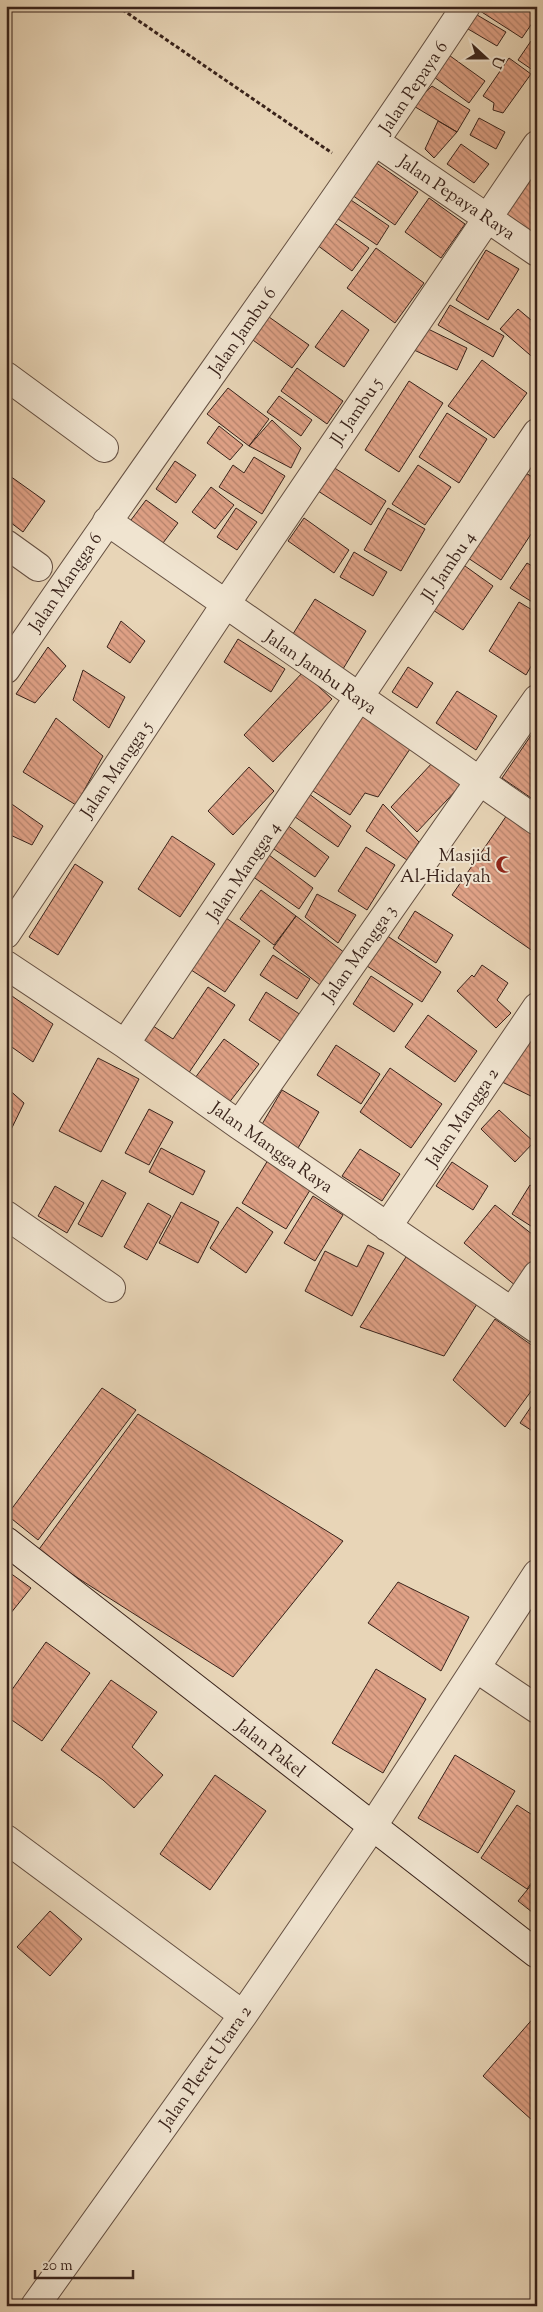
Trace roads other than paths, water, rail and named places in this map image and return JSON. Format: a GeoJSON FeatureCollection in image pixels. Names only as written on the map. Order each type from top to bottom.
{"type":"FeatureCollection","features":[{"type":"Feature","properties":{"kind":"street","name":"Jalan Pepaya 6"},"geometry":{"type":"LineString","coordinates":[[376,142],[466,6]]}},
{"type":"Feature","properties":{"kind":"street","name":"Jalan Jambu 6"},"geometry":{"type":"LineString","coordinates":[[107,521],[376,142]]}},
{"type":"Feature","properties":{"kind":"street","name":"Jalan Pepaya Raya"},"geometry":{"type":"LineString","coordinates":[[376,142],[537,252]]}},
{"type":"Feature","properties":{"kind":"street","name":"Jl. Jambu 5"},"geometry":{"type":"LineString","coordinates":[[225,605],[486,217],[537,145]]}},
{"type":"Feature","properties":{"kind":"street"},"geometry":{"type":"LineString","coordinates":[[6,376],[104,448]]}},
{"type":"Feature","properties":{"kind":"street","name":"Jl. Jambu 4"},"geometry":{"type":"LineString","coordinates":[[360,698],[537,433]]}},
{"type":"Feature","properties":{"kind":"street","name":"Jalan Jambu Raya"},"geometry":{"type":"LineString","coordinates":[[107,521],[537,821]]}},
{"type":"Feature","properties":{"kind":"street","name":"Jalan Mangga 6"},"geometry":{"type":"LineString","coordinates":[[6,669],[107,521]]}},
{"type":"Feature","properties":{"kind":"street"},"geometry":{"type":"LineString","coordinates":[[6,544],[38,567]]}},
{"type":"Feature","properties":{"kind":"street","name":"Jalan Mangga 5"},"geometry":{"type":"LineString","coordinates":[[6,934],[225,605]]}},
{"type":"Feature","properties":{"kind":"street","name":"Jalan Mangga 4"},"geometry":{"type":"LineString","coordinates":[[126,1044],[360,698]]}},
{"type":"Feature","properties":{"kind":"street","name":"Jalan Mangga 3"},"geometry":{"type":"LineString","coordinates":[[239,1125],[537,699]]}},
{"type":"Feature","properties":{"kind":"street","name":"Jalan Mangga Raya"},"geometry":{"type":"LineString","coordinates":[[6,965],[126,1044],[239,1125],[537,1329]]}},
{"type":"Feature","properties":{"kind":"street","name":"Jalan Mangga 2"},"geometry":{"type":"LineString","coordinates":[[387,1226],[537,1008]]}},
{"type":"Feature","properties":{"kind":"street"},"geometry":{"type":"LineString","coordinates":[[6,1215],[111,1288]]}},
{"type":"Feature","properties":{"kind":"street"},"geometry":{"type":"LineString","coordinates":[[512,1312],[537,1275]]}},
{"type":"Feature","properties":{"kind":"street","name":"Jalan Pakel"},"geometry":{"type":"LineString","coordinates":[[6,1541],[537,1954]]}},
{"type":"Feature","properties":{"kind":"street","name":"Jalan Pleret Utara 2"},"geometry":{"type":"LineString","coordinates":[[35,2306],[243,2015],[372,1827],[537,1574]]}},
{"type":"Feature","properties":{"kind":"street"},"geometry":{"type":"LineString","coordinates":[[476,1668],[537,1709]]}},
{"type":"Feature","properties":{"kind":"street"},"geometry":{"type":"LineString","coordinates":[[6,1839],[243,2015]]}},
{"type":"Feature","properties":{"kind":"place","name":"Masjid Al-Hidayah"},"geometry":{"type":"Point","coordinates":[505,865]}}]}
